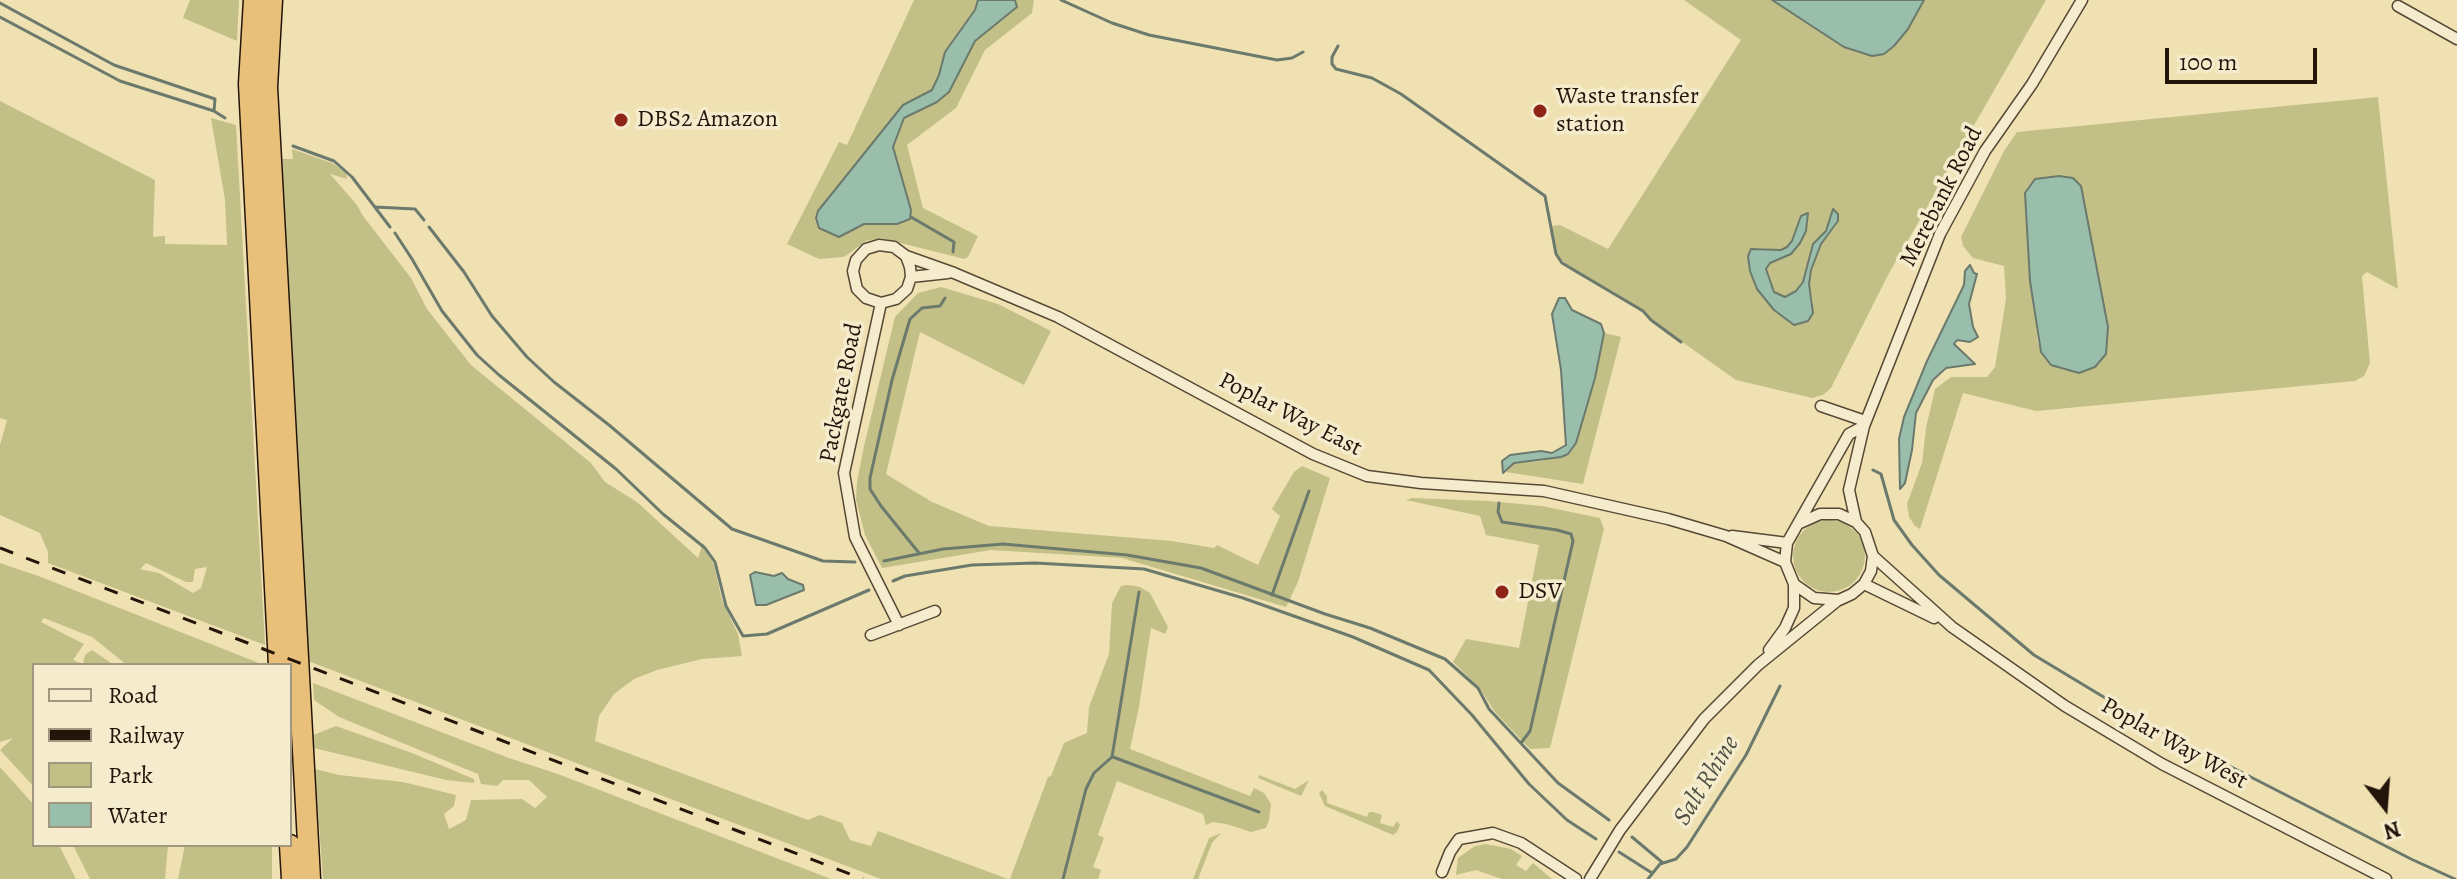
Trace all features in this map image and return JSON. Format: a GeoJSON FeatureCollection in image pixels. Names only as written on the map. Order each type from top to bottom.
{"type":"FeatureCollection","features":[{"type":"Feature","properties":{"kind":"highway"},"geometry":{"type":"LineString","coordinates":[[254,0],[249,84],[279,663]]}},
{"type":"Feature","properties":{"kind":"highway"},"geometry":{"type":"LineString","coordinates":[[272,0],[267,87],[310,879]]}},
{"type":"Feature","properties":{"kind":"highway"},"geometry":{"type":"LineString","coordinates":[[290,847],[292,879]]}},
{"type":"Feature","properties":{"kind":"street","name":"Merebank Road"},"geometry":{"type":"LineString","coordinates":[[1856,522],[1849,490],[1865,423],[1940,234],[1985,151],[2032,84],[2082,0]]}},
{"type":"Feature","properties":{"kind":"street"},"geometry":{"type":"LineString","coordinates":[[2398,6],[2457,39]]}},
{"type":"Feature","properties":{"kind":"street","name":"Poplar Way East"},"geometry":{"type":"LineString","coordinates":[[881,303],[866,298],[857,289],[853,271],[856,260],[866,249],[879,245],[894,247],[906,256],[1058,317],[1313,454],[1367,476],[1421,483],[1544,491],[1668,519],[1726,536],[1785,562]]}},
{"type":"Feature","properties":{"kind":"street"},"geometry":{"type":"LineString","coordinates":[[881,303],[896,299],[907,289],[911,277],[906,256]]}},
{"type":"Feature","properties":{"kind":"street","name":"Poplar Way East"},"geometry":{"type":"LineString","coordinates":[[911,277],[954,273]]}},
{"type":"Feature","properties":{"kind":"street","name":"Packgate Road"},"geometry":{"type":"LineString","coordinates":[[881,303],[844,473],[855,537],[899,625]]}},
{"type":"Feature","properties":{"kind":"street"},"geometry":{"type":"LineString","coordinates":[[1821,406],[1865,423]]}},
{"type":"Feature","properties":{"kind":"street","name":"Merebank Road"},"geometry":{"type":"LineString","coordinates":[[1800,523],[1849,434],[1865,423]]}},
{"type":"Feature","properties":{"kind":"street"},"geometry":{"type":"LineString","coordinates":[[1590,879],[1620,830],[1704,719],[1758,665],[1839,600],[1864,584],[1871,571],[1873,556],[1865,532],[1856,522],[1839,514],[1820,514],[1800,523],[1787,543],[1785,562],[1794,584],[1794,608],[1785,628],[1758,665]]}},
{"type":"Feature","properties":{"kind":"street","name":"Poplar Way East"},"geometry":{"type":"LineString","coordinates":[[1726,536],[1787,543]]}},
{"type":"Feature","properties":{"kind":"street","name":"Poplar Way West"},"geometry":{"type":"LineString","coordinates":[[1873,556],[1952,627],[2065,706],[2162,764],[2386,879]]}},
{"type":"Feature","properties":{"kind":"street"},"geometry":{"type":"LineString","coordinates":[[1794,584],[1814,598],[1839,600]]}},
{"type":"Feature","properties":{"kind":"street","name":"Poplar Way West"},"geometry":{"type":"LineString","coordinates":[[1864,584],[1952,627]]}},
{"type":"Feature","properties":{"kind":"street"},"geometry":{"type":"LineString","coordinates":[[871,635],[935,611]]}},
{"type":"Feature","properties":{"kind":"street"},"geometry":{"type":"LineString","coordinates":[[1442,872],[1459,839],[1493,833],[1521,843],[1576,879]]}},
{"type":"Feature","properties":{"kind":"green space"},"geometry":{"type":"Polygon","coordinates":[[[190,0],[239,0],[237,41],[183,18],[190,0]]]}},
{"type":"Feature","properties":{"kind":"green space"},"geometry":{"type":"Polygon","coordinates":[[[914,0],[978,0],[975,10],[945,52],[932,90],[910,101],[842,236],[864,224],[897,224],[911,210],[893,147],[904,118],[937,102],[975,41],[1017,7],[1015,0],[1034,0],[1032,13],[985,50],[956,108],[907,145],[923,208],[978,236],[964,259],[881,238],[866,241],[844,257],[819,259],[787,244],[839,142],[847,145],[914,0]]]}},
{"type":"Feature","properties":{"kind":"green space"},"geometry":{"type":"Polygon","coordinates":[[[1684,0],[1772,0],[1786,9],[1908,29],[1924,0],[2046,0],[1888,275],[1831,388],[1823,395],[1812,398],[1736,380],[1651,320],[1643,311],[1574,272],[1556,254],[1552,226],[1560,225],[1608,249],[1741,40],[1684,0]],[[1832,210],[1826,231],[1812,249],[1803,282],[1796,291],[1785,297],[1773,292],[1766,269],[1770,263],[1779,260],[1806,231],[1808,218],[1801,216],[1792,242],[1787,247],[1781,250],[1757,248],[1748,264],[1757,289],[1794,325],[1804,323],[1813,303],[1809,284],[1811,270],[1821,244],[1836,226],[1832,210]]]}},
{"type":"Feature","properties":{"kind":"green space"},"geometry":{"type":"Polygon","coordinates":[[[2378,97],[2398,289],[2367,272],[2362,276],[2370,363],[2364,376],[2355,381],[2036,411],[1963,393],[1920,529],[1915,526],[1909,517],[1907,504],[1922,463],[1935,389],[1951,377],[1987,377],[1995,367],[2006,299],[2004,266],[1973,258],[1963,246],[1961,237],[2004,151],[2017,132],[2378,97]],[[2029,185],[2025,201],[2038,343],[2051,365],[2079,373],[2108,327],[2081,186],[2029,185]]]}},
{"type":"Feature","properties":{"kind":"green space"},"geometry":{"type":"Polygon","coordinates":[[[0,101],[155,180],[153,237],[165,236],[165,244],[227,245],[225,200],[211,118],[236,125],[265,645],[48,563],[48,552],[40,533],[0,515],[0,445],[7,420],[0,418],[0,101]],[[146,563],[140,569],[159,573],[193,593],[201,588],[207,567],[195,569],[193,582],[186,582],[146,563]]]}},
{"type":"Feature","properties":{"kind":"green space"},"geometry":{"type":"Polygon","coordinates":[[[292,149],[332,163],[346,173],[347,179],[330,174],[411,278],[427,309],[471,365],[591,463],[605,482],[637,502],[698,558],[703,543],[714,565],[722,600],[738,634],[742,656],[702,659],[634,679],[614,694],[599,716],[595,741],[808,820],[820,815],[842,823],[850,840],[871,846],[878,831],[1008,879],[881,879],[308,661],[279,159],[293,159],[292,149]]]}},
{"type":"Feature","properties":{"kind":"green space"},"geometry":{"type":"Polygon","coordinates":[[[941,287],[998,304],[1051,331],[1024,385],[920,332],[886,474],[932,502],[989,526],[1172,541],[1214,548],[1217,545],[1258,565],[1280,516],[1272,509],[1294,472],[1302,466],[1330,478],[1298,582],[1286,607],[1122,558],[991,550],[882,568],[865,535],[856,500],[864,446],[895,317],[918,293],[941,287]]]}},
{"type":"Feature","properties":{"kind":"green space"},"geometry":{"type":"Polygon","coordinates":[[[1604,333],[1621,337],[1583,484],[1506,472],[1514,463],[1542,461],[1576,443],[1604,333]]]}},
{"type":"Feature","properties":{"kind":"green space"},"geometry":{"type":"Polygon","coordinates":[[[1406,500],[1542,506],[1600,518],[1604,529],[1550,748],[1530,749],[1495,712],[1479,687],[1453,662],[1466,639],[1519,648],[1539,545],[1486,535],[1480,516],[1406,500]]]}},
{"type":"Feature","properties":{"kind":"green space"},"geometry":{"type":"Polygon","coordinates":[[[1829,520],[1849,526],[1859,536],[1865,556],[1859,576],[1849,586],[1829,592],[1809,586],[1799,576],[1793,556],[1799,536],[1809,526],[1829,520]]]}},
{"type":"Feature","properties":{"kind":"green space"},"geometry":{"type":"Polygon","coordinates":[[[0,563],[259,663],[124,663],[92,637],[44,618],[41,622],[84,644],[73,660],[80,663],[32,663],[32,785],[0,750],[13,738],[0,742],[0,563]]]}},
{"type":"Feature","properties":{"kind":"green space"},"geometry":{"type":"Polygon","coordinates":[[[1128,585],[1150,593],[1168,627],[1165,634],[1151,628],[1130,749],[1250,796],[1254,788],[1264,793],[1271,804],[1266,828],[1251,832],[1226,824],[1213,822],[1206,825],[1203,814],[1117,781],[1098,835],[1104,838],[1093,867],[1101,870],[1098,879],[1010,879],[1064,743],[1087,733],[1089,707],[1109,654],[1112,603],[1121,586],[1128,585]]]}},
{"type":"Feature","properties":{"kind":"green space"},"geometry":{"type":"Polygon","coordinates":[[[92,650],[111,663],[83,663],[85,655],[92,650]]]}},
{"type":"Feature","properties":{"kind":"green space"},"geometry":{"type":"Polygon","coordinates":[[[313,683],[831,879],[323,879],[315,769],[339,775],[403,782],[456,795],[454,806],[444,814],[449,829],[466,820],[471,800],[522,799],[535,808],[547,797],[529,780],[503,780],[497,786],[481,784],[478,774],[339,717],[314,700],[313,683]]]}},
{"type":"Feature","properties":{"kind":"green space"},"geometry":{"type":"Polygon","coordinates":[[[336,726],[412,753],[474,779],[474,783],[446,780],[314,748],[313,735],[336,726]]]}},
{"type":"Feature","properties":{"kind":"green space"},"geometry":{"type":"Polygon","coordinates":[[[0,767],[32,803],[32,847],[60,847],[76,879],[0,879],[0,767]]]}},
{"type":"Feature","properties":{"kind":"green space"},"geometry":{"type":"Polygon","coordinates":[[[1259,775],[1295,789],[1309,780],[1301,796],[1258,778],[1259,775]]]}},
{"type":"Feature","properties":{"kind":"green space"},"geometry":{"type":"Polygon","coordinates":[[[1322,790],[1327,796],[1327,803],[1367,817],[1369,812],[1382,815],[1380,823],[1393,827],[1397,821],[1400,825],[1397,832],[1393,835],[1325,806],[1319,793],[1322,790]]]}},
{"type":"Feature","properties":{"kind":"green space"},"geometry":{"type":"Polygon","coordinates":[[[1221,833],[1212,843],[1198,879],[1193,879],[1209,838],[1221,833]]]}},
{"type":"Feature","properties":{"kind":"green space"},"geometry":{"type":"Polygon","coordinates":[[[1486,844],[1511,849],[1522,856],[1516,865],[1526,871],[1533,863],[1552,879],[1502,879],[1476,870],[1456,875],[1458,858],[1475,846],[1486,844]]]}},
{"type":"Feature","properties":{"kind":"green space"},"geometry":{"type":"Polygon","coordinates":[[[74,847],[168,847],[165,879],[90,879],[74,847]]]}},
{"type":"Feature","properties":{"kind":"green space"},"geometry":{"type":"Polygon","coordinates":[[[185,847],[272,847],[272,879],[178,879],[185,847]]]}},
{"type":"Feature","properties":{"kind":"water"},"geometry":{"type":"Polygon","coordinates":[[[978,0],[1015,0],[1017,7],[975,41],[949,92],[937,102],[904,118],[893,147],[911,210],[910,219],[897,224],[864,224],[839,237],[819,228],[816,218],[818,211],[903,105],[932,90],[945,52],[975,10],[978,0]]]}},
{"type":"Feature","properties":{"kind":"water"},"geometry":{"type":"Polygon","coordinates":[[[1772,0],[1924,0],[1908,29],[1894,46],[1884,54],[1872,56],[1844,47],[1772,0]]]}},
{"type":"Feature","properties":{"kind":"water"},"geometry":{"type":"Polygon","coordinates":[[[2073,178],[2081,186],[2108,327],[2106,354],[2095,367],[2079,373],[2051,365],[2041,352],[2030,281],[2025,193],[2035,179],[2073,178]]]}},
{"type":"Feature","properties":{"kind":"water"},"geometry":{"type":"Polygon","coordinates":[[[1833,209],[1838,214],[1838,221],[1821,244],[1811,270],[1809,284],[1813,313],[1808,321],[1794,325],[1774,310],[1757,289],[1748,256],[1751,249],[1781,250],[1787,247],[1801,216],[1808,213],[1806,231],[1800,243],[1791,254],[1770,263],[1766,269],[1774,292],[1785,297],[1796,291],[1803,282],[1813,244],[1826,231],[1833,209]]]}},
{"type":"Feature","properties":{"kind":"water"},"geometry":{"type":"Polygon","coordinates":[[[1970,265],[1977,274],[1969,304],[1978,337],[1970,342],[1957,340],[1954,344],[1975,364],[1946,368],[1933,380],[1916,413],[1912,450],[1905,483],[1900,489],[1899,439],[1904,417],[1964,285],[1965,271],[1970,265]]]}},
{"type":"Feature","properties":{"kind":"water"},"geometry":{"type":"Polygon","coordinates":[[[1559,298],[1565,298],[1572,310],[1601,324],[1604,333],[1576,443],[1568,454],[1561,457],[1514,463],[1503,473],[1502,461],[1510,455],[1541,451],[1552,453],[1566,445],[1561,370],[1552,314],[1559,298]]]}},
{"type":"Feature","properties":{"kind":"water"},"geometry":{"type":"Polygon","coordinates":[[[755,572],[774,576],[782,573],[803,585],[804,590],[766,605],[756,605],[750,575],[755,572]]]}},
{"type":"Feature","properties":{"kind":"waterway"},"geometry":{"type":"LineString","coordinates":[[1061,0],[1112,23],[1149,35],[1277,60],[1292,58],[1303,52]]}},
{"type":"Feature","properties":{"kind":"waterway"},"geometry":{"type":"LineString","coordinates":[[0,3],[114,65],[215,99],[214,111]]}},
{"type":"Feature","properties":{"kind":"waterway"},"geometry":{"type":"LineString","coordinates":[[0,17],[120,81],[214,111],[225,118]]}},
{"type":"Feature","properties":{"kind":"waterway"},"geometry":{"type":"LineString","coordinates":[[1338,46],[1332,57],[1336,69],[1372,78],[1401,94],[1545,196],[1556,254],[1562,263],[1643,311],[1681,342]]}},
{"type":"Feature","properties":{"kind":"waterway"},"geometry":{"type":"LineString","coordinates":[[293,146],[334,161],[352,177],[390,227]]}},
{"type":"Feature","properties":{"kind":"waterway"},"geometry":{"type":"LineString","coordinates":[[375,207],[415,209],[424,220]]}},
{"type":"Feature","properties":{"kind":"waterway"},"geometry":{"type":"LineString","coordinates":[[911,217],[954,242],[953,252]]}},
{"type":"Feature","properties":{"kind":"waterway"},"geometry":{"type":"LineString","coordinates":[[429,227],[464,272],[492,316],[527,357],[732,529],[823,561],[855,562]]}},
{"type":"Feature","properties":{"kind":"waterway"},"geometry":{"type":"LineString","coordinates":[[395,233],[442,311],[477,355],[616,469],[663,514],[705,548],[715,562],[726,606],[743,636],[767,634],[869,590]]}},
{"type":"Feature","properties":{"kind":"waterway"},"geometry":{"type":"LineString","coordinates":[[919,553],[881,506],[870,489],[870,478],[892,380],[910,319],[922,308],[940,306],[945,298]]}},
{"type":"Feature","properties":{"kind":"waterway"},"geometry":{"type":"LineString","coordinates":[[1873,470],[1881,474],[1894,520],[1912,545],[1939,575],[2034,655],[2155,728],[2455,879]]}},
{"type":"Feature","properties":{"kind":"waterway"},"geometry":{"type":"LineString","coordinates":[[1272,595],[1309,491]]}},
{"type":"Feature","properties":{"kind":"waterway"},"geometry":{"type":"LineString","coordinates":[[1499,503],[1502,522],[1557,530],[1571,534],[1573,541],[1530,731],[1521,743]]}},
{"type":"Feature","properties":{"kind":"waterway"},"geometry":{"type":"LineString","coordinates":[[884,561],[943,549],[1003,544],[1127,555],[1201,568],[1370,628],[1445,659],[1478,688],[1489,709],[1558,783],[1609,820]]}},
{"type":"Feature","properties":{"kind":"waterway"},"geometry":{"type":"LineString","coordinates":[[893,581],[905,576],[972,565],[1035,563],[1144,569],[1243,598],[1353,637],[1429,670],[1472,715],[1529,784],[1567,820],[1596,839]]}},
{"type":"Feature","properties":{"kind":"waterway"},"geometry":{"type":"LineString","coordinates":[[1063,879],[1086,789],[1094,773],[1112,757],[1139,592]]}},
{"type":"Feature","properties":{"kind":"waterway","name":"Salt Rhine"},"geometry":{"type":"LineString","coordinates":[[1648,879],[1660,864],[1676,859],[1687,847],[1746,755],[1780,686]]}},
{"type":"Feature","properties":{"kind":"waterway"},"geometry":{"type":"LineString","coordinates":[[1113,757],[1259,812]]}},
{"type":"Feature","properties":{"kind":"waterway"},"geometry":{"type":"LineString","coordinates":[[1632,837],[1663,863]]}},
{"type":"Feature","properties":{"kind":"waterway"},"geometry":{"type":"LineString","coordinates":[[1619,852],[1652,873]]}},
{"type":"Feature","properties":{"kind":"railway"},"geometry":{"type":"LineString","coordinates":[[0,548],[863,879]]}},
{"type":"Feature","properties":{"kind":"place","name":"Waste transfer station"},"geometry":{"type":"Point","coordinates":[1540,111]}},
{"type":"Feature","properties":{"kind":"place","name":"DBS2 Amazon"},"geometry":{"type":"Point","coordinates":[621,120]}},
{"type":"Feature","properties":{"kind":"place","name":"DSV"},"geometry":{"type":"Point","coordinates":[1502,592]}}]}
